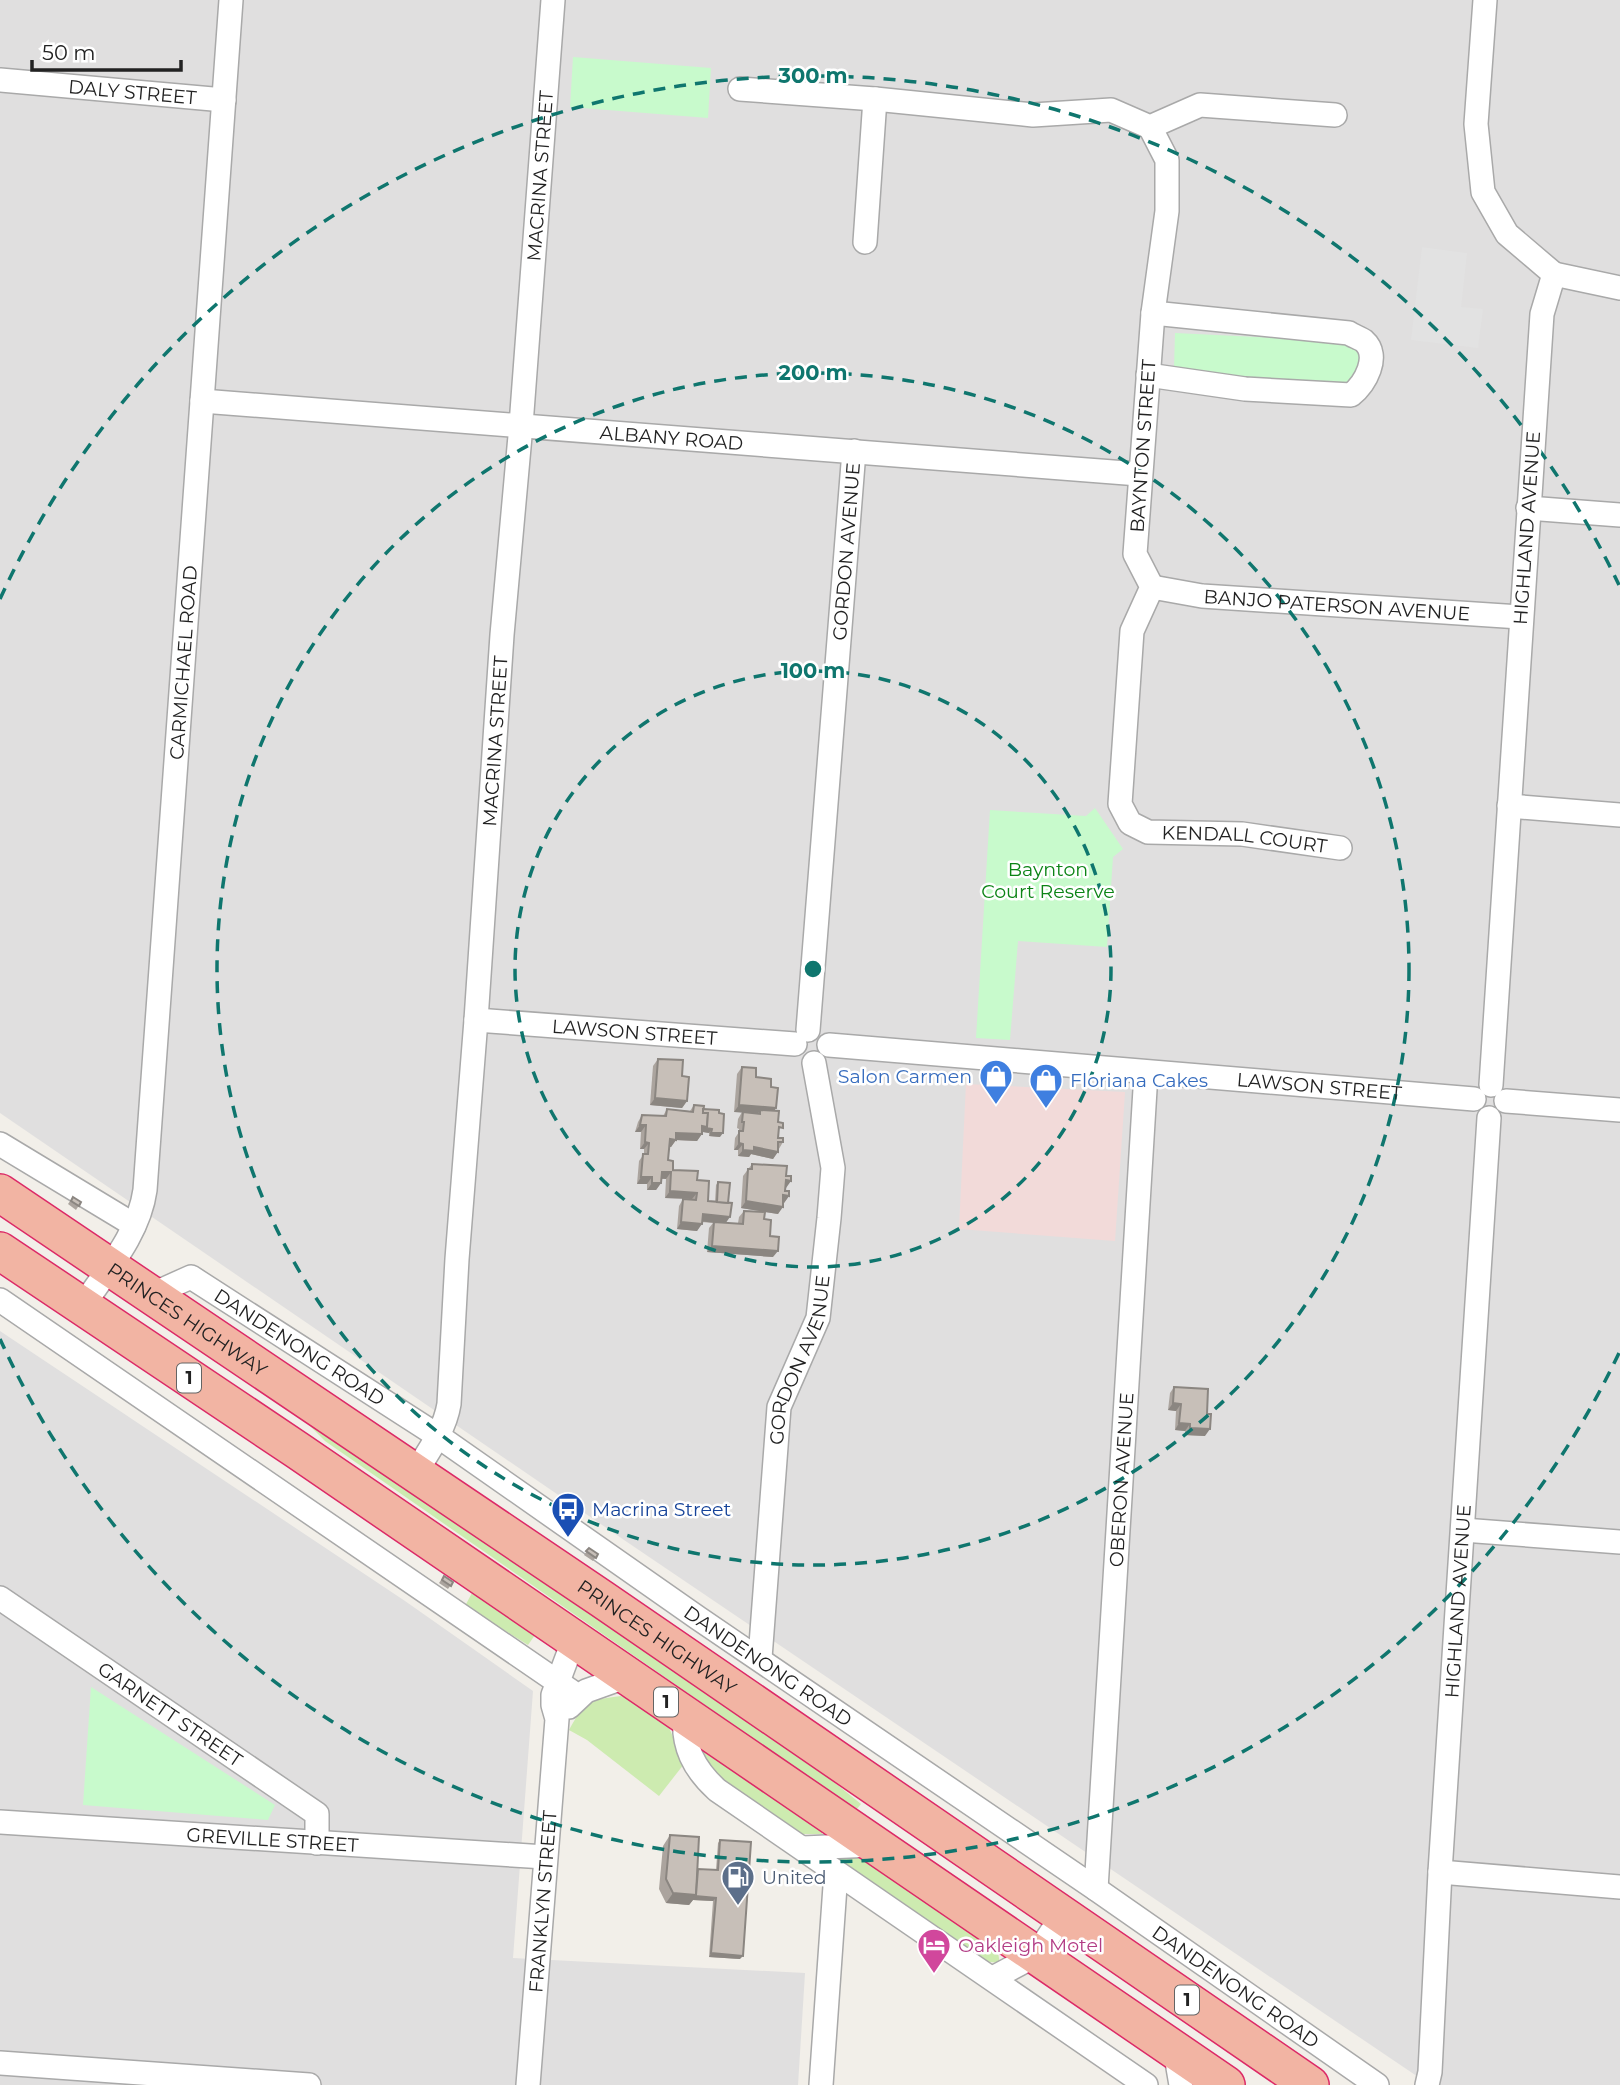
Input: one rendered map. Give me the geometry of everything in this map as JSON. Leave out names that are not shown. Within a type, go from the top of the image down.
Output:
[{"type":"highway","name":"PRINCES HIGHWAY","points":[[0,1193],[415,1473],[1310,2085]]},
{"type":"highway","name":"1","points":[[0,1251],[876,1844],[1226,2085]]},
{"type":"street","name":"CARMICHAEL ROAD","points":[[82,1307],[124,1245],[144,1199],[231,0]]},
{"type":"street","name":"MACRINA STREET","points":[[415,1473],[438,1436],[449,1404],[501,649],[553,0]]},
{"type":"street","points":[[1485,0],[1476,124],[1483,192],[1507,234],[1554,274],[1620,288]]},
{"type":"street","name":"DALY STREET","points":[[0,80],[224,100]]},
{"type":"street","points":[[740,89],[1033,115],[1111,110],[1150,127],[1200,105],[1335,115]]},
{"type":"street","points":[[865,242],[875,99]]},
{"type":"street","name":"BAYNTON STREET","points":[[1150,127],[1167,160],[1167,211],[1153,313],[1135,554],[1152,587]]},
{"type":"street","name":"HIGHLAND AVENUE","points":[[1427,2085],[1430,2072],[1440,1872],[1489,1118],[1503,1111],[1490,1095],[1520,617],[1542,314],[1554,274]]},
{"type":"street","points":[[1148,375],[1245,389],[1351,395],[1362,386],[1369,371],[1371,356],[1365,342],[1349,333],[1153,313]]},
{"type":"street","name":"ALBANY ROAD","points":[[202,401],[1139,474]]},
{"type":"street","name":"GORDON AVENUE","points":[[802,1037],[853,451]]},
{"type":"street","points":[[1528,508],[1620,515]]},
{"type":"street","name":"BANJO PATERSON AVENUE","points":[[1152,587],[1202,596],[1520,617]]},
{"type":"street","name":"KENDALL COURT","points":[[1152,587],[1132,631],[1120,804],[1130,823],[1148,832],[1242,834],[1340,848]]},
{"type":"street","points":[[1509,806],[1620,815]]},
{"type":"street","name":"LAWSON STREET","points":[[476,1020],[802,1037]]},
{"type":"street","points":[[814,1030],[824,1035],[829,1045],[823,1059],[806,1063],[799,1058],[795,1052],[802,1037],[814,1030]]},
{"type":"street","name":"LAWSON STREET","points":[[829,1045],[1146,1073],[1490,1095],[1620,1110]]},
{"type":"street","name":"GORDON AVENUE","points":[[760,1658],[779,1407],[818,1318],[829,1218],[833,1168],[814,1063]]},
{"type":"street","name":"OBERON AVENUE","points":[[1096,1889],[1146,1073]]},
{"type":"street","points":[[0,1144],[134,1225]]},
{"type":"street","name":"DANDENONG ROAD","points":[[152,1295],[191,1277],[438,1436],[1377,2085]]},
{"type":"street","points":[[0,1300],[578,1696]]},
{"type":"street","points":[[1463,1530],[1620,1542]]},
{"type":"street","name":"GARNETT STREET","points":[[0,1598],[317,1814],[317,1843]]},
{"type":"street","name":"FRANKLYN STREET","points":[[528,2085],[557,1719],[553,1704],[557,1682],[574,1639]]},
{"type":"street","points":[[557,1719],[586,1691],[628,1676]]},
{"type":"street","points":[[685,1715],[684,1737],[690,1754],[702,1777],[717,1790],[1146,2085]]},
{"type":"street","name":"GREVILLE STREET","points":[[0,1822],[545,1857]]},
{"type":"street","points":[[803,1848],[876,1844]]},
{"type":"street","points":[[821,2085],[836,1872]]},
{"type":"street","points":[[1440,1872],[1620,1887]]},
{"type":"street","points":[[993,1978],[1036,1955],[1063,1915]]},
{"type":"street","points":[[1175,2050],[1181,2085]]},
{"type":"street","points":[[0,2063],[309,2085]]},
{"type":"shaded area","points":[[0,0],[1620,0],[1620,2085],[1430,2085],[627,1542],[0,1113]]},
{"type":"shaded area","points":[[1422,247],[1467,253],[1461,307],[1483,309],[1478,348],[1411,340]]},
{"type":"shaded area","points":[[966,1084],[1125,1092],[1115,1241],[959,1229]]},
{"type":"shaded area","points":[[0,1331],[405,1601],[533,1691],[513,1958],[805,1973],[798,2085],[0,2085]]},
{"type":"green space","points":[[573,57],[711,68],[708,118],[570,107]]},
{"type":"green space","points":[[1175,333],[1337,341],[1357,347],[1365,360],[1347,386],[1220,378],[1174,368]]},
{"type":"green space","name":"Baynton Court Reserve","points":[[1095,808],[1123,849],[1113,857],[1107,947],[1018,941],[1010,1040],[976,1038],[990,810],[1086,816]]},
{"type":"green space","points":[[291,1407],[791,1747],[861,1804],[856,1810],[325,1441]]},
{"type":"green space","points":[[473,1591],[535,1635],[528,1645],[465,1606]]},
{"type":"green space","points":[[91,1687],[275,1805],[268,1820],[83,1805]]},
{"type":"green space","points":[[621,1696],[641,1704],[668,1725],[684,1764],[659,1796],[587,1740],[569,1730],[579,1713],[589,1704]]},
{"type":"green space","points":[[700,1746],[822,1826],[822,1834],[802,1834],[709,1771],[702,1760]]},
{"type":"green space","points":[[828,1853],[859,1855],[997,1948],[1000,1963],[981,1961]]},
{"type":"building","points":[[658,1059],[683,1060],[682,1076],[689,1077],[687,1101],[655,1098]]},
{"type":"building","points":[[742,1067],[756,1068],[756,1077],[771,1079],[771,1087],[778,1088],[776,1108],[739,1105]]},
{"type":"building","points":[[694,1105],[704,1106],[703,1113],[708,1113],[707,1127],[702,1126],[702,1134],[676,1133],[676,1140],[670,1139],[668,1160],[673,1161],[673,1170],[698,1171],[697,1180],[709,1181],[708,1201],[732,1203],[730,1217],[703,1214],[702,1224],[681,1222],[683,1199],[696,1200],[697,1193],[670,1191],[671,1172],[662,1172],[661,1183],[652,1183],[652,1177],[641,1177],[643,1154],[648,1154],[649,1143],[645,1142],[646,1125],[640,1125],[642,1115],[666,1116],[667,1109],[693,1112]]},
{"type":"building","points":[[703,1109],[719,1110],[719,1113],[724,1114],[723,1133],[711,1133],[712,1129],[706,1128],[708,1113],[703,1113]]},
{"type":"building","points":[[760,1110],[779,1111],[778,1122],[783,1123],[783,1128],[779,1127],[778,1138],[783,1138],[783,1142],[778,1142],[778,1152],[754,1147],[754,1151],[743,1150],[743,1144],[739,1143],[739,1131],[743,1131],[743,1112],[760,1114]]},
{"type":"building","points":[[752,1164],[787,1166],[786,1176],[791,1176],[791,1181],[786,1180],[785,1191],[789,1191],[789,1196],[783,1195],[783,1207],[746,1201],[748,1169],[752,1169]]},
{"type":"building","points":[[718,1182],[730,1183],[728,1203],[717,1202]]},
{"type":"building","points":[[73,1197],[81,1202],[79,1206],[71,1201]]},
{"type":"building","points":[[744,1211],[765,1212],[764,1219],[771,1220],[770,1236],[779,1237],[778,1251],[712,1246],[714,1222],[743,1224]]},
{"type":"building","points":[[1174,1387],[1208,1389],[1207,1414],[1211,1414],[1210,1429],[1190,1428],[1190,1424],[1179,1423],[1181,1404],[1173,1403]]},
{"type":"building","points":[[589,1548],[598,1554],[596,1558],[586,1551]]},
{"type":"building","points":[[444,1576],[453,1582],[451,1586],[442,1580]]},
{"type":"building","points":[[670,1835],[699,1837],[696,1895],[673,1893],[666,1879]]},
{"type":"building","points":[[720,1840],[751,1842],[743,1956],[711,1953],[716,1898],[695,1896],[698,1869],[718,1870]]},
{"type":"place","name":"Salon Carmen","points":[[996,1106]]},
{"type":"place","name":"Floriana Cakes","points":[[1046,1110]]},
{"type":"place","name":"Macrina Street","points":[[568,1539]]},
{"type":"place","name":"United","points":[[738,1907]]},
{"type":"place","name":"Oakleigh Motel","points":[[934,1975]]}]
